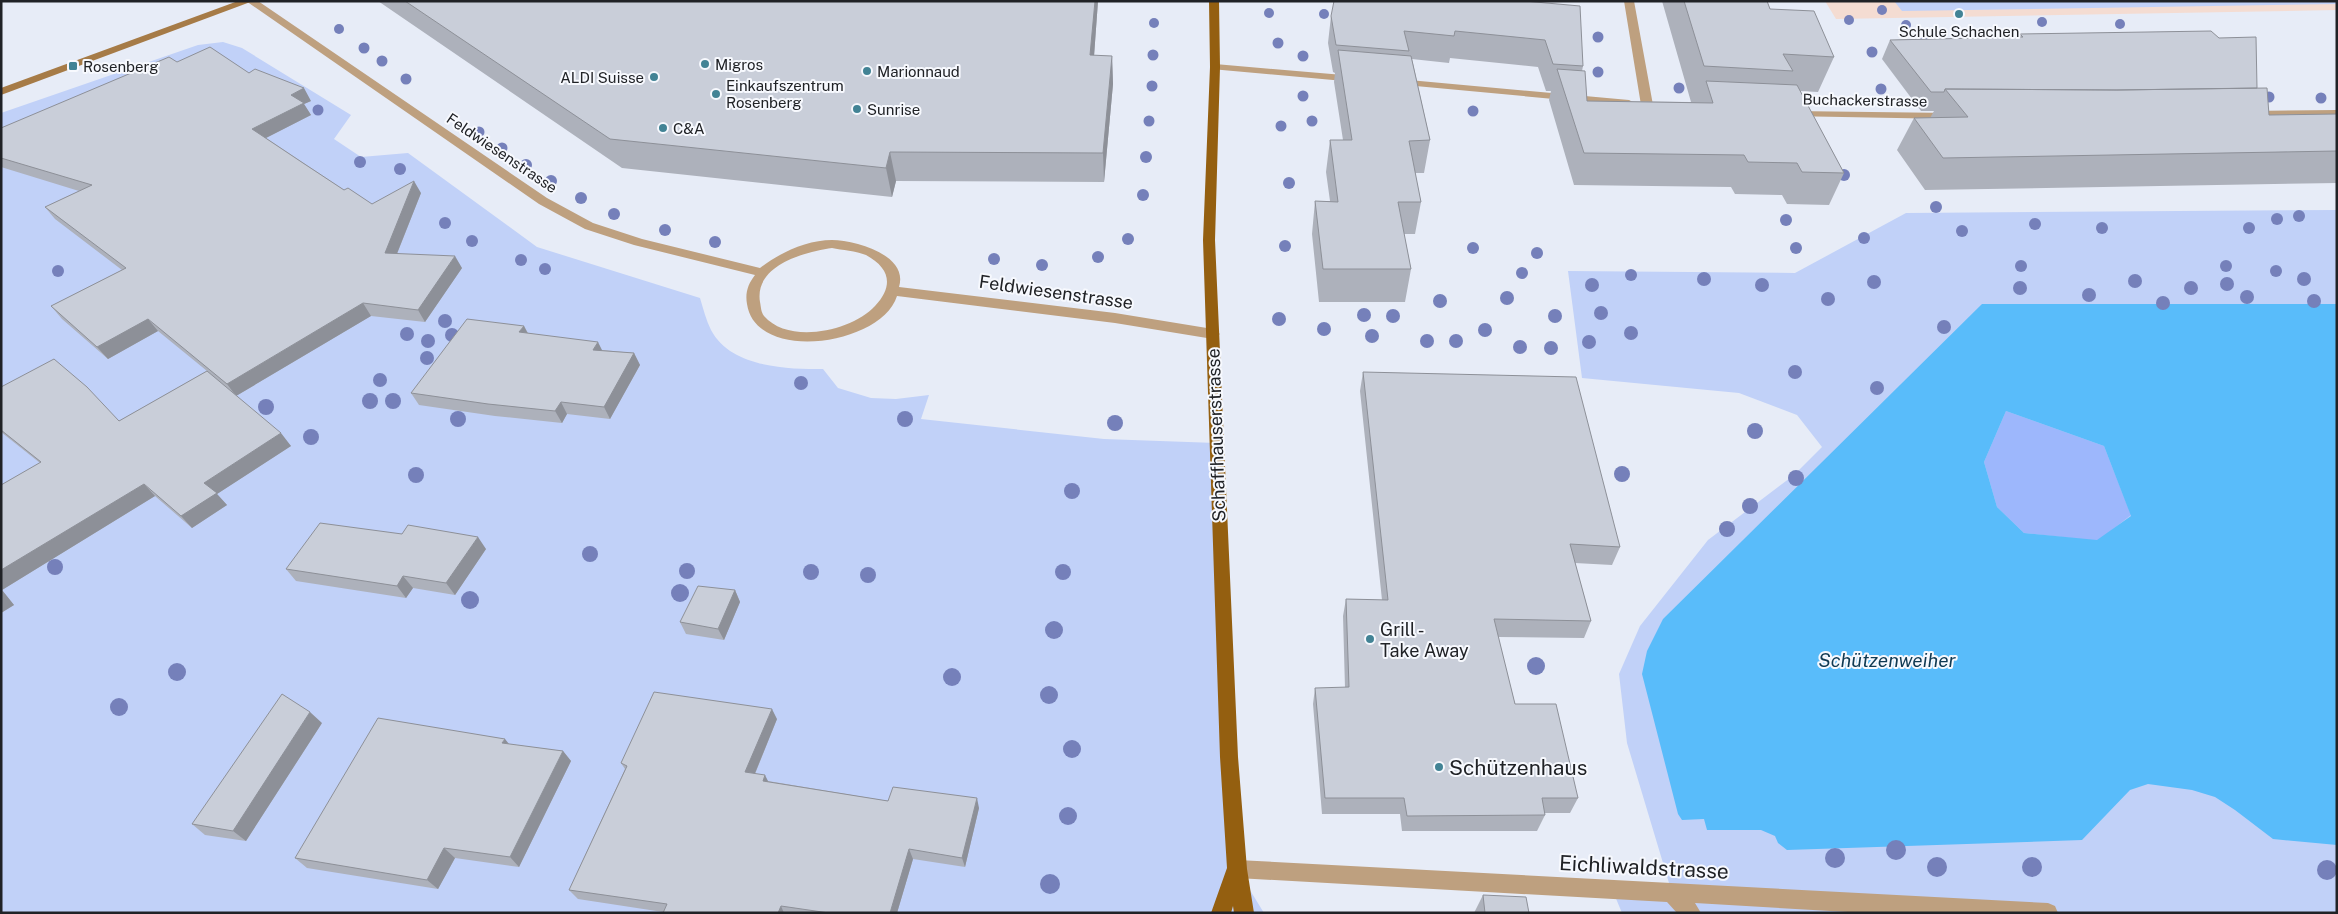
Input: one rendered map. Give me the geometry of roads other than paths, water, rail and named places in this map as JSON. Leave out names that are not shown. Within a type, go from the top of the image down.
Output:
[{"type":"main road","points":[[1,92],[249,1]]},
{"type":"main road","name":"Schaffhauserstrasse","points":[[1214,1],[1215,67],[1209,240],[1228,738],[1237,869],[1244,913]]},
{"type":"main road","name":"Schaffhauserstrasse","points":[[1221,913],[1237,869]]},
{"type":"street","name":"Feldwiesenstrasse","points":[[249,1],[543,201],[589,226],[638,242],[762,273]]},
{"type":"street","points":[[1387,82],[1652,106],[1629,1]]},
{"type":"street","points":[[1215,67],[1367,80]]},
{"type":"street","name":"Buchackerstrasse","points":[[1776,113],[1961,116]]},
{"type":"street","points":[[2235,114],[2337,113]]},
{"type":"street","points":[[850,245],[870,251],[884,260],[891,269],[895,280],[894,291],[886,305],[853,330],[830,336],[807,338],[786,335],[768,327],[757,316],[752,302],[754,287],[762,273],[784,257],[812,246],[850,245]]},
{"type":"street","name":"Feldwiesenstrasse","points":[[894,291],[1115,318],[1213,334]]},
{"type":"street","name":"Eichliwaldstrasse","points":[[1237,869],[2048,913]]},
{"type":"street","points":[[1672,893],[1691,913]]},
{"type":"water","name":"Schützenweiher","points":[[1982,304],[2337,304],[2337,845],[2273,839],[2215,797],[2192,790],[2148,784],[2130,790],[2082,840],[1787,850],[1778,843],[1775,836],[1761,830],[1707,830],[1704,819],[1682,820],[1678,814],[1642,674],[1647,651],[1663,619]],"holes":[[[2006,411],[2104,446],[2131,516],[2097,540],[2024,533],[1997,507],[1984,462]]]},
{"type":"place","name":"Schule Schachen","points":[[1959,14]]},
{"type":"place","name":"Migros","points":[[705,64]]},
{"type":"place","name":"Rosenberg","points":[[73,66]]},
{"type":"place","name":"Marionnaud","points":[[867,71]]},
{"type":"place","name":"ALDI Suisse","points":[[654,77]]},
{"type":"place","name":"Einkaufszentrum Rosenberg","points":[[716,94]]},
{"type":"place","name":"Sunrise","points":[[857,109]]},
{"type":"place","name":"C&A","points":[[663,128]]},
{"type":"place","name":"Grill - Take Away","points":[[1370,639]]},
{"type":"place","name":"Schützenhaus","points":[[1439,767]]}]
